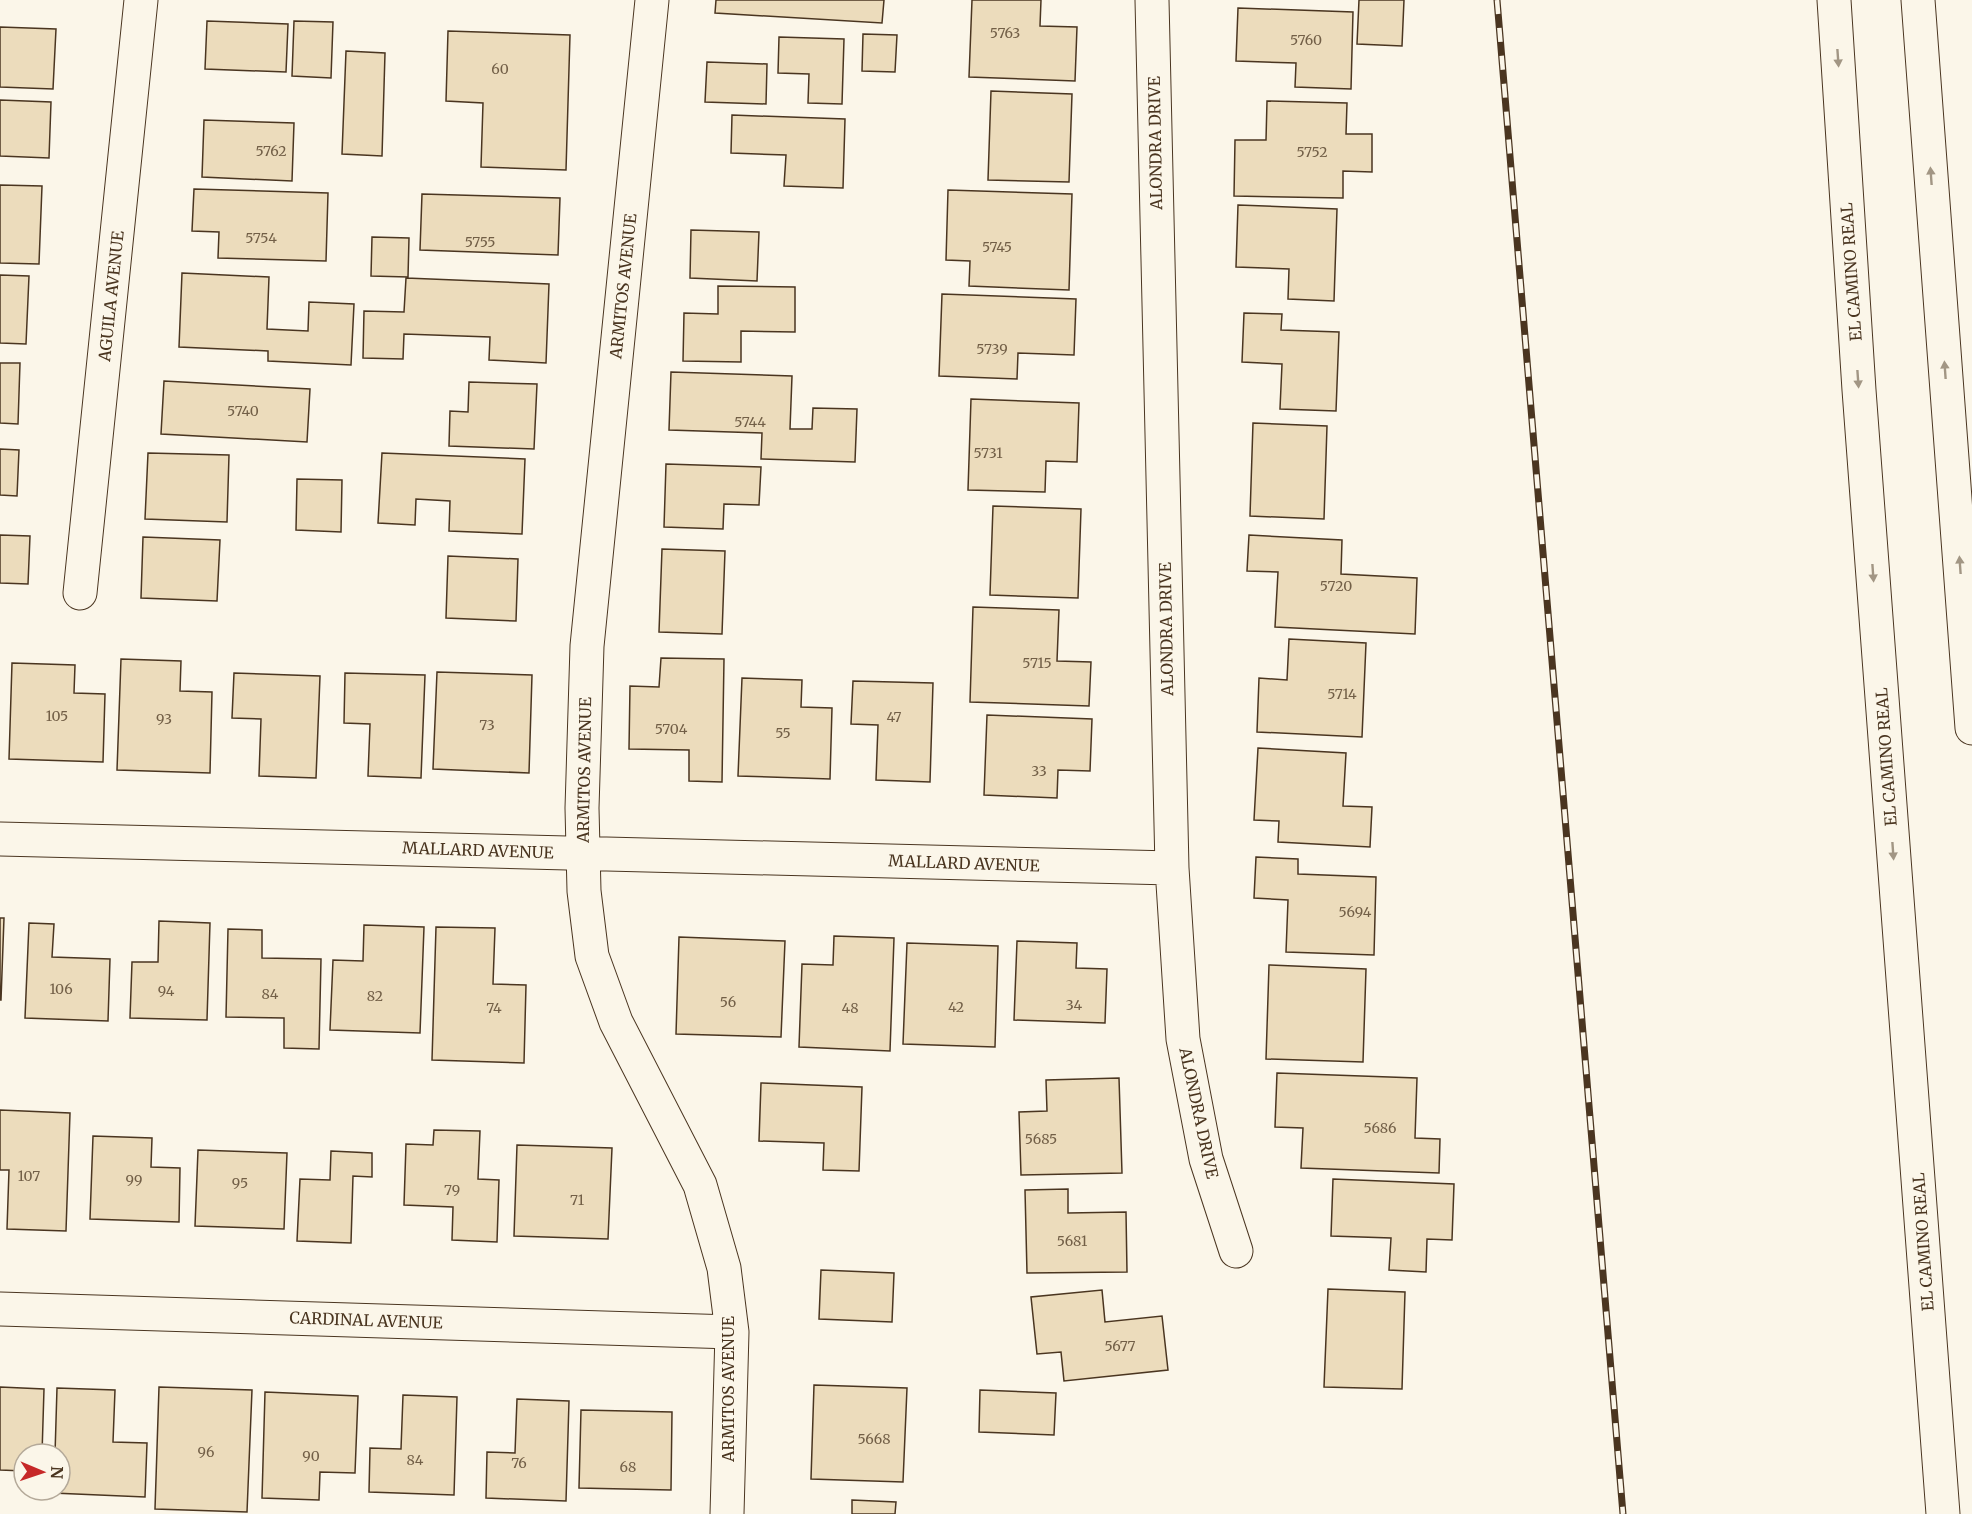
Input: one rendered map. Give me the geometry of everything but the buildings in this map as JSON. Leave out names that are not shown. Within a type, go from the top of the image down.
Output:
[{"type":"main road","name":"AGUILA AVENUE","points":[[80,592],[141,0]]},
{"type":"main road","name":"ARMITOS AVENUE","points":[[652,0],[586,646],[582,853],[585,909],[592,956],[616,1022],[700,1185],[724,1268],[732,1332],[727,1514]]},
{"type":"main road","name":"ALONDRA DRIVE","points":[[1152,0],[1172,868],[1183,1039],[1206,1159],[1236,1251]]},
{"type":"main road","name":"EL CAMINO REAL","points":[[1834,0],[1859,390],[1943,1514]]},
{"type":"main road","points":[[1918,0],[1972,728]]},
{"type":"main road","name":"MALLARD AVENUE","points":[[0,839],[1172,868]]},
{"type":"main road","name":"CARDINAL AVENUE","points":[[0,1308],[732,1332]]},
{"type":"railway","points":[[1497,0],[1623,1514]]}]
